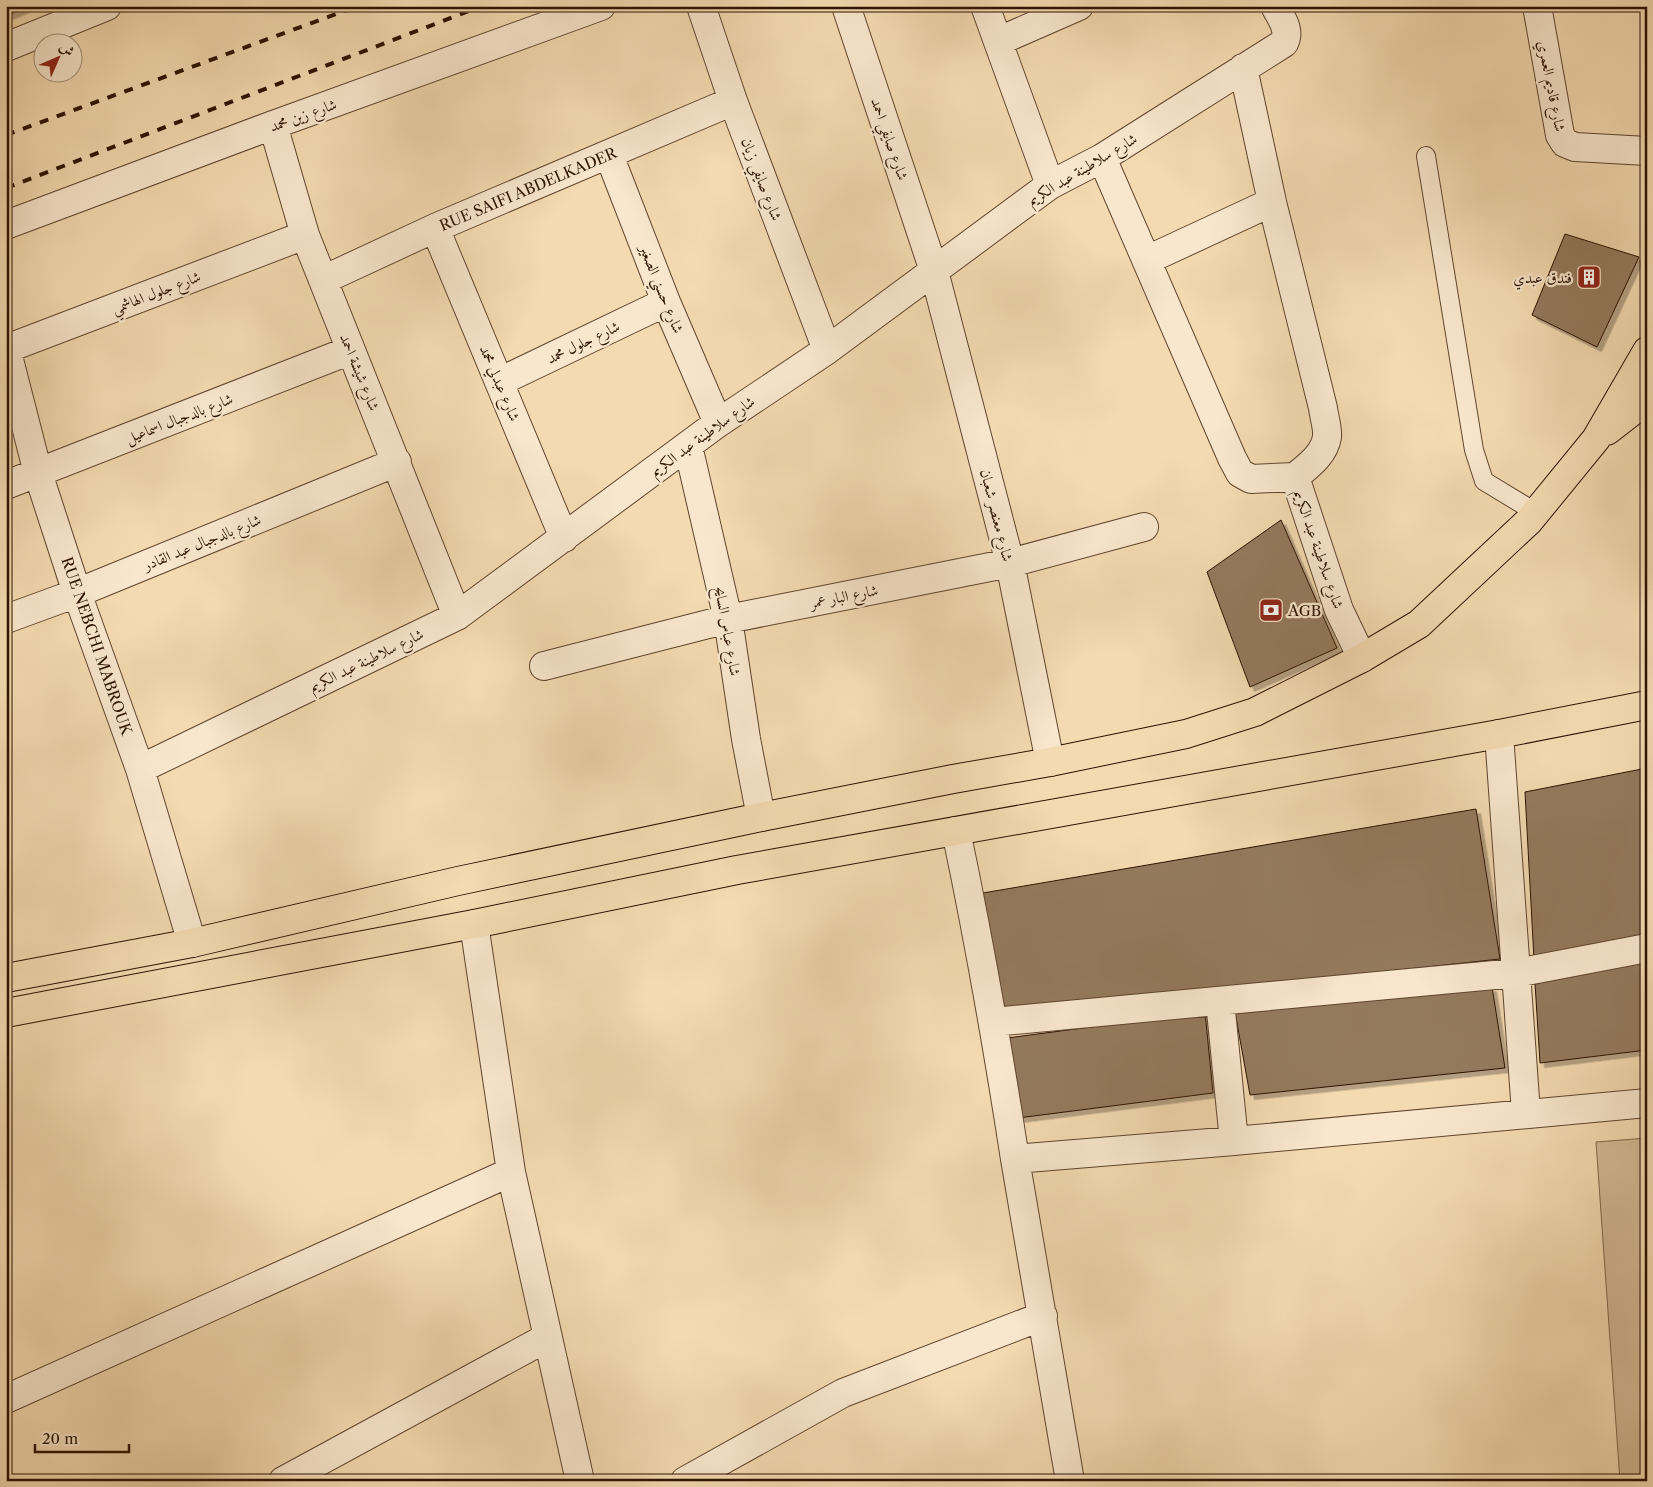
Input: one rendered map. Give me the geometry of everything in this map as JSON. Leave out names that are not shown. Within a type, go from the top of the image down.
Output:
[{"type":"main road","points":[[6,978],[192,943],[458,882],[761,817],[1186,734],[1255,712],[1362,658],[1419,624],[1529,521],[1596,439],[1647,352]]},
{"type":"main road","points":[[1596,439],[1647,400]]},
{"type":"main road","points":[[6,1013],[474,924],[737,870],[1499,734],[1647,705]]},
{"type":"street","points":[[6,47],[107,6]]},
{"type":"street","name":"شارع زين محمد","points":[[6,225],[600,6]]},
{"type":"street","name":"شارع صايفي زيان","points":[[700,6],[733,101],[827,350]]},
{"type":"street","name":"شارع صايفي احمد","points":[[846,6],[934,271]]},
{"type":"street","points":[[985,6],[1050,185]]},
{"type":"street","points":[[999,41],[1078,6]]},
{"type":"street","name":"شارع سلاطينة عبد الكريم","points":[[140,769],[457,616],[718,423],[827,350],[1050,185],[1102,158],[1284,43],[1287,32],[1275,6]]},
{"type":"street","name":"شارع قاديم العمري","points":[[1537,6],[1560,135],[1566,143],[1575,147],[1647,151]]},
{"type":"street","name":"شارع سلاطينة عبد الكريم","points":[[1243,68],[1272,202],[1314,368],[1327,436],[1322,450],[1314,461],[1295,477],[1339,610],[1362,658]]},
{"type":"street","name":"RUE SAIFI ABDELKADER","points":[[324,280],[436,228],[733,101]]},
{"type":"street","name":"شارع شيشة احمد","points":[[273,125],[305,235],[457,616]]},
{"type":"street","name":"شارع حسني الصغير","points":[[609,155],[666,302],[718,423]]},
{"type":"street","points":[[1102,158],[1240,473],[1251,479],[1295,477]]},
{"type":"street","points":[[1147,260],[1272,202]]},
{"type":"street","name":"شارع عبدلي محمد","points":[[436,228],[564,538]]},
{"type":"street","name":"شارع جلول الهاشمي","points":[[6,349],[305,235]]},
{"type":"street","name":"شارع معنصر شعبان","points":[[934,271],[1010,563],[1050,762]]},
{"type":"street","name":"شارع جلول محمد","points":[[499,382],[666,302]]},
{"type":"street","name":"RUE NEBCHI MABROUK","points":[[6,349],[38,473],[76,593],[140,769],[192,943]]},
{"type":"street","name":"شارع بالدجبال اسماعيل","points":[[6,485],[351,350]]},
{"type":"street","name":"شارع عباس السايح","points":[[688,446],[728,619],[746,739],[761,817]]},
{"type":"street","name":"شارع بالدجبال عبد القادر","points":[[6,619],[76,593],[397,462]]},
{"type":"street","name":"شارع البار عمر","points":[[544,666],[728,619],[1010,563],[1144,527]]},
{"type":"street","points":[[1499,734],[1526,1113]]},
{"type":"street","points":[[956,831],[972,903],[993,1022],[1070,1481]]},
{"type":"street","points":[[474,924],[511,1172],[580,1481]]},
{"type":"street","points":[[993,1022],[1516,972],[1647,948]]},
{"type":"street","points":[[1220,1001],[1234,1141]]},
{"type":"street","points":[[1015,1159],[1647,1103]]},
{"type":"street","points":[[6,1399],[511,1172]]},
{"type":"street","points":[[685,1481],[843,1394],[1043,1316]]},
{"type":"street","points":[[283,1481],[548,1337]]},
{"type":"lane","points":[[1426,156],[1474,450],[1484,481],[1535,512]]},
{"type":"shaded area","points":[[1647,1138],[1647,1481],[1620,1481],[1596,1142]]},
{"type":"building","points":[[6,6],[30,6],[6,16]]},
{"type":"building","name":"فندق عبدي","points":[[1565,234],[1639,257],[1597,347],[1532,315]]},
{"type":"building","name":"AGB","points":[[1281,520],[1337,648],[1250,687],[1207,572]]},
{"type":"building","points":[[1647,768],[1647,936],[1534,960],[1525,792]]},
{"type":"building","points":[[1476,809],[1500,959],[1004,1013],[983,893]]},
{"type":"building","points":[[1642,961],[1647,984],[1647,1050],[1540,1063],[1535,983]]},
{"type":"building","points":[[1492,987],[1505,1068],[1250,1095],[1235,1012]]},
{"type":"building","points":[[1205,1012],[1213,1093],[1018,1118],[1007,1038]]},
{"type":"railway","points":[[6,135],[358,6]]},
{"type":"railway","points":[[6,188],[482,6]]},
{"type":"place","name":"فندق عبدي","points":[[1589,277]]},
{"type":"place","name":"AGB","points":[[1271,610]]}]
